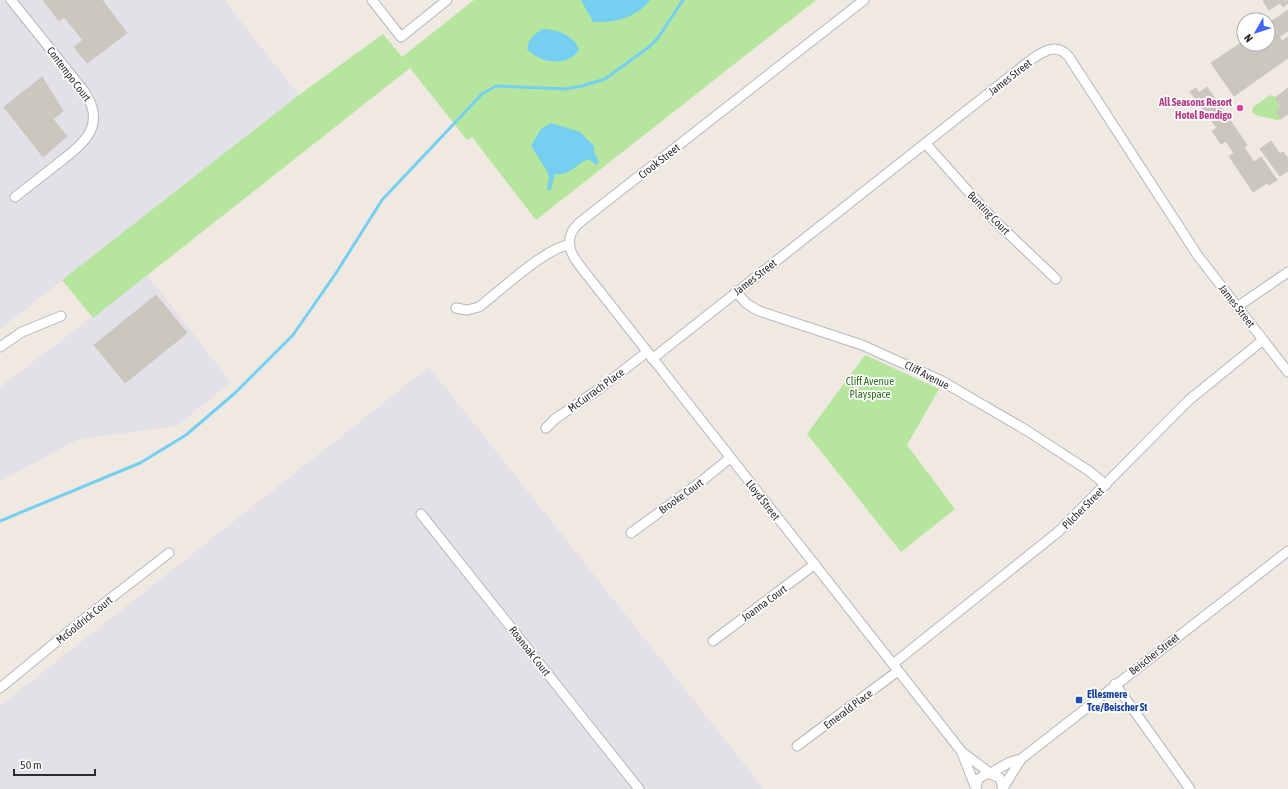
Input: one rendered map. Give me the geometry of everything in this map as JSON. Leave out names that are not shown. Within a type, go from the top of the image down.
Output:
[{"type":"street","name":"Contempo Court","points":[[11,0],[84,91],[92,105],[94,113],[92,129],[83,142],[15,197]]},
{"type":"street","points":[[372,0],[402,37],[447,0]]},
{"type":"street","name":"Crook Street","points":[[568,246],[569,237],[580,223],[864,0]]},
{"type":"street","name":"James Street","points":[[650,355],[736,292],[1041,53],[1052,48],[1060,49],[1069,57],[1198,256],[1288,372]]},
{"type":"street","name":"Bunting Court","points":[[926,144],[992,218],[1056,279]]},
{"type":"street","points":[[456,308],[467,310],[479,306],[544,256],[559,248],[568,246]]},
{"type":"street","name":"Lloyd Street","points":[[568,246],[575,260],[962,752],[990,773],[1000,778],[1003,788]]},
{"type":"street","points":[[1237,307],[1288,272]]},
{"type":"street","name":"Cliff Avenue","points":[[736,292],[747,304],[759,311],[862,345],[940,380],[1026,430],[1089,470],[1106,485]]},
{"type":"street","points":[[0,347],[22,332],[61,316]]},
{"type":"street","name":"Pilcher Street","points":[[896,668],[1054,536],[1199,390],[1263,340]]},
{"type":"street","name":"McCurrach Place","points":[[546,428],[556,419],[650,355]]},
{"type":"street","name":"Brooke Court","points":[[631,533],[730,458]]},
{"type":"street","name":"Roanoak Court","points":[[421,514],[639,789]]},
{"type":"street","name":"Beischer Street","points":[[1003,788],[1021,759],[1115,684],[1288,551]]},
{"type":"street","name":"McGoldrick Court","points":[[0,688],[168,553]]},
{"type":"street","name":"Joanna Court","points":[[713,641],[815,564]]},
{"type":"street","name":"Emerald Place","points":[[797,746],[896,668]]},
{"type":"street","points":[[1115,684],[1190,789]]},
{"type":"street","name":"Lloyd Street","points":[[962,752],[975,788]]},
{"type":"street","name":"Beischer Street","points":[[975,788],[980,776],[990,773],[1010,762],[1021,759]]},
{"type":"shaded area","points":[[0,0],[224,0],[299,95],[0,329]]},
{"type":"shaded area","points":[[147,275],[231,382],[177,426],[79,439],[0,481],[0,387]]},
{"type":"shaded area","points":[[429,367],[764,789],[0,789],[0,706]]},
{"type":"green space","points":[[474,0],[816,0],[536,220],[472,137],[467,140],[410,68],[93,318],[62,280],[299,95],[383,34],[402,57]]},
{"type":"green space","points":[[1270,95],[1275,97],[1281,107],[1276,111],[1281,119],[1278,120],[1258,116],[1252,112],[1253,107]]},
{"type":"green space","name":"Cliff Avenue Playspace","points":[[865,355],[939,389],[907,445],[955,509],[901,552],[807,434]]},
{"type":"water","points":[[581,0],[650,0],[638,11],[624,18],[609,22],[593,22]]},
{"type":"water","points":[[543,29],[565,34],[577,45],[579,50],[574,56],[568,59],[553,62],[539,58],[532,54],[527,49],[529,42],[532,37]]},
{"type":"water","points":[[551,123],[580,132],[594,146],[594,152],[599,162],[596,165],[589,159],[565,173],[555,174],[551,190],[547,190],[549,177],[547,171],[531,146],[541,129]]},
{"type":"building","points":[[43,0],[86,0],[59,21]]},
{"type":"building","points":[[88,0],[102,0],[127,33],[87,63],[74,47],[83,40],[64,17]]},
{"type":"building","points":[[1285,0],[1284,2],[1288,0],[1288,3],[1283,7],[1280,3],[1269,10],[1263,1]]},
{"type":"building","points":[[1288,10],[1288,13],[1276,21],[1276,18]]},
{"type":"building","points":[[1288,13],[1288,31],[1279,37],[1282,41],[1288,37],[1288,54],[1234,92],[1215,64],[1236,50],[1236,52],[1276,52],[1276,21]]},
{"type":"building","points":[[1236,46],[1236,50],[1215,64],[1234,92],[1288,54],[1288,58],[1234,96],[1211,63]]},
{"type":"building","points":[[42,77],[63,111],[53,119],[67,136],[43,157],[4,107]]},
{"type":"building","points":[[1207,87],[1247,145],[1244,147],[1254,162],[1261,157],[1277,180],[1269,185],[1267,183],[1253,192],[1229,156],[1234,153],[1226,141],[1221,144],[1212,131],[1217,128],[1190,92],[1196,88],[1199,93]]},
{"type":"building","points":[[1288,88],[1288,114],[1281,119],[1276,111],[1281,107],[1275,98]]},
{"type":"building","points":[[1271,141],[1280,154],[1283,152],[1288,158],[1288,171],[1280,176],[1260,149]]},
{"type":"building","points":[[156,295],[187,333],[125,383],[94,345]]},
{"type":"waterway","points":[[0,521],[140,463],[186,435],[235,393],[293,335],[336,273],[382,200],[482,94],[496,86],[565,89],[582,86],[605,79],[649,47],[658,38],[683,0]]},
{"type":"place","name":"All Seasons Resort Hotel Bendigo","points":[[1240,108]]},
{"type":"place","name":"Ellesmere Tce/Beischer St","points":[[1079,700]]}]
